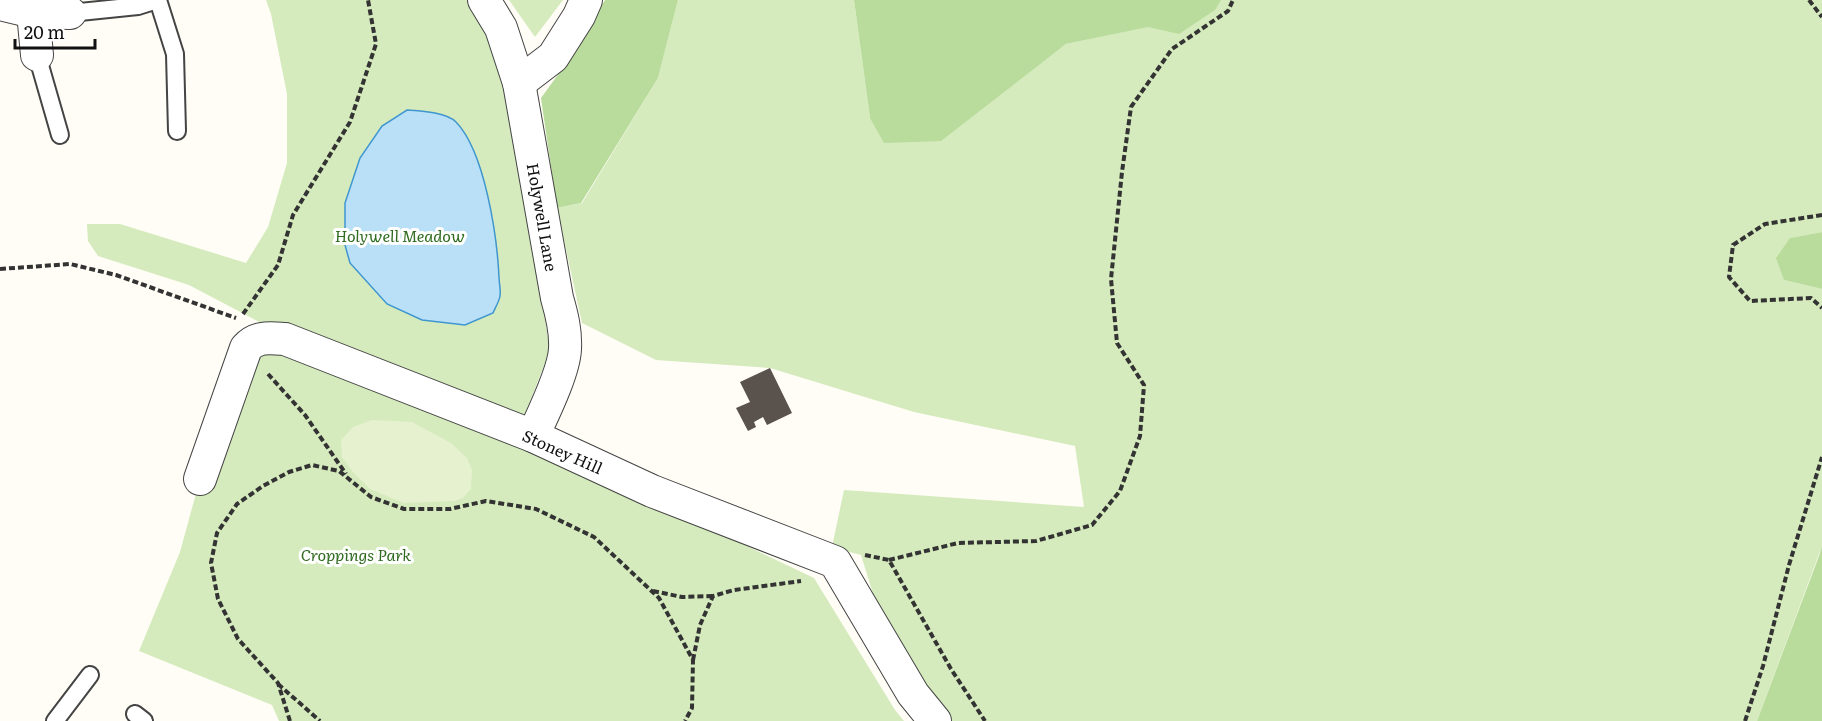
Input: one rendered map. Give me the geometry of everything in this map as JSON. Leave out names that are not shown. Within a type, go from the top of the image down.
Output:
[{"type":"street","name":"Holywell Lane","points":[[484,0],[501,28],[519,83],[557,298],[564,321],[566,351],[557,380],[533,436]]},
{"type":"street","points":[[519,83],[553,57],[579,16],[586,0]]},
{"type":"street","points":[[0,4],[33,12],[70,13]]},
{"type":"street","points":[[33,12],[37,55]]},
{"type":"street","name":"Stoney Hill","points":[[246,348],[252,342],[264,337],[285,339],[533,436],[652,491],[835,562]]},
{"type":"street","points":[[200,479],[246,348]]},
{"type":"street","points":[[835,562],[913,694],[935,721]]},
{"type":"lane","points":[[70,13],[138,6],[157,0],[174,54],[177,131]]},
{"type":"lane","points":[[37,55],[60,135]]},
{"type":"lane","points":[[55,721],[90,675]]},
{"type":"path","points":[[0,269],[70,264],[116,275],[239,319],[278,265],[293,215],[350,122],[376,44],[368,0]]},
{"type":"path","points":[[652,591],[682,597],[713,596],[734,590],[773,586],[814,578],[835,562],[861,555],[889,560],[958,543],[1036,541],[1092,525],[1120,491],[1140,435],[1144,385],[1116,343],[1111,279],[1131,107],[1172,49],[1228,11],[1233,0]]},
{"type":"path","points":[[1809,0],[1822,17]]},
{"type":"path","points":[[1822,214],[1764,224],[1733,245],[1729,277],[1750,301],[1811,298],[1822,308]]},
{"type":"path","points":[[246,348],[305,415],[350,479]]},
{"type":"path","points":[[1745,721],[1763,666],[1789,565],[1822,457]]},
{"type":"path","points":[[320,721],[278,683],[238,639],[218,599],[211,563],[217,533],[237,504],[263,486],[290,472],[312,465],[339,471],[371,497],[404,509],[450,509],[486,501],[536,509],[594,537],[659,598],[693,660]]},
{"type":"path","points":[[889,560],[951,669],[985,721]]},
{"type":"path","points":[[685,721],[692,708],[693,660],[700,625],[713,596]]},
{"type":"path","points":[[278,683],[290,721]]},
{"type":"green space","name":"Holywell Meadow","points":[[266,0],[474,0],[503,59],[550,350],[524,417],[263,324],[189,285],[98,256],[88,241],[87,224],[120,224],[246,263],[268,227],[287,163],[287,94],[271,14]]},
{"type":"green space","points":[[509,0],[563,0],[535,37]]},
{"type":"green space","points":[[605,0],[678,0],[658,78],[581,203],[557,208],[541,98],[570,58]]},
{"type":"green space","points":[[678,0],[854,0],[870,118],[1017,80],[1066,44],[1146,27],[1108,0],[1822,0],[1822,232],[1790,238],[1784,280],[1822,289],[1822,546],[1757,721],[951,721],[924,687],[884,629],[861,555],[832,547],[844,490],[1084,507],[1075,446],[914,412],[770,368],[656,360],[582,323],[557,208],[582,203],[658,78]]},
{"type":"green space","points":[[854,0],[1221,0],[1215,10],[1179,34],[1148,27],[1066,44],[941,141],[884,143],[870,118]]},
{"type":"green space","points":[[1822,232],[1822,289],[1784,280],[1776,258],[1790,238]]},
{"type":"green space","name":"Croppings Park","points":[[255,344],[526,441],[814,578],[904,721],[279,721],[272,705],[139,651],[180,552],[198,486]]},
{"type":"green space","points":[[372,420],[412,422],[451,443],[467,458],[472,470],[471,489],[463,498],[455,501],[404,503],[370,489],[342,457],[341,440],[353,427]]},
{"type":"green space","points":[[1822,546],[1822,721],[1757,721],[1819,556]]},
{"type":"water","points":[[407,110],[440,114],[456,122],[475,153],[488,195],[496,240],[500,296],[493,313],[465,325],[422,320],[387,304],[350,263],[345,245],[345,203],[360,158],[382,126]]},
{"type":"building","points":[[770,368],[792,413],[767,425],[763,417],[754,422],[756,427],[748,431],[736,408],[750,402],[740,382]]}]
